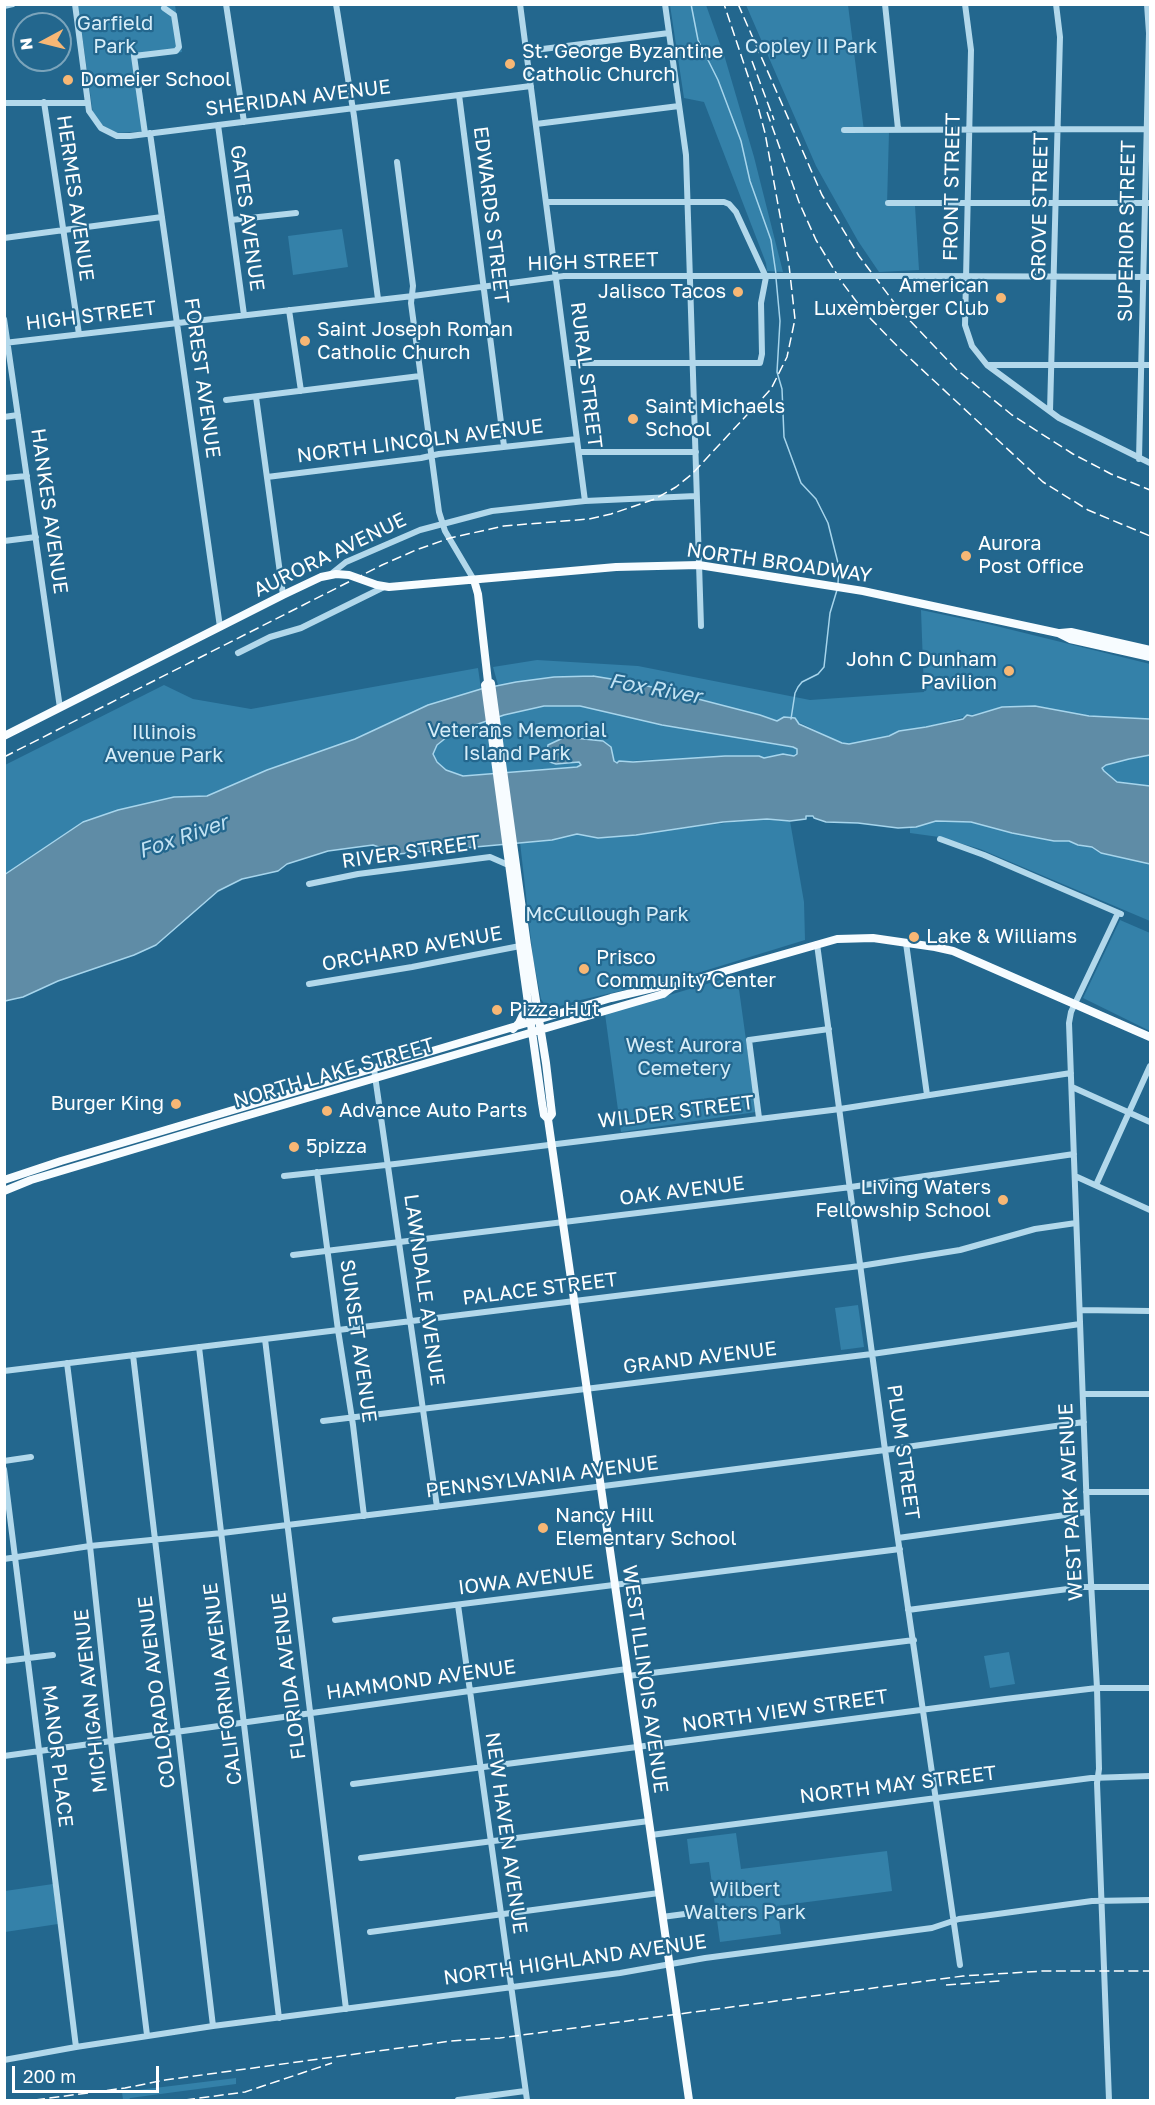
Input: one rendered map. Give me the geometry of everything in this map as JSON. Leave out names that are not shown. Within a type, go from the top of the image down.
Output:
[{"type":"main road","name":"NORTH BROADWAY","points":[[331,574],[350,576],[384,587],[616,567],[699,565],[843,587],[1058,633],[1070,639],[1150,657]]},
{"type":"main road","name":"AURORA AVENUE","points":[[4,736],[283,595],[331,574]]},
{"type":"main road","name":"WEST ILLINOIS AVENUE","points":[[474,580],[478,594],[488,682],[485,685],[499,760],[536,1022],[533,1033],[544,1115],[548,1119],[552,1144],[689,2100]]},
{"type":"main road","name":"NORTH BROADWAY","points":[[1058,633],[1071,632],[1150,650]]},
{"type":"main road","name":"WEST ILLINOIS AVENUE","points":[[513,863],[520,946],[528,1002],[542,1031],[552,1109],[552,1114],[548,1119]]},
{"type":"main road","name":"NORTH LAKE STREET","points":[[4,1191],[33,1180],[542,1031],[663,994],[672,987],[837,939],[859,938],[906,943],[935,947],[970,957],[1150,1036]]},
{"type":"main road","name":"NORTH LAKE STREET","points":[[4,1180],[61,1161],[637,992],[661,986],[672,987]]},
{"type":"main road","points":[[513,1029],[519,1023],[528,1002]]},
{"type":"street","points":[[4,6],[13,4]]},
{"type":"street","points":[[4,103],[87,102],[75,4]]},
{"type":"street","points":[[226,4],[244,122]]},
{"type":"street","points":[[336,4],[378,299]]},
{"type":"street","name":"RURAL STREET","points":[[520,4],[585,501]]},
{"type":"street","points":[[664,4],[686,155],[701,626]]},
{"type":"street","points":[[885,4],[898,129]]},
{"type":"street","name":"FRONT STREET","points":[[965,4],[971,50],[965,325],[977,355],[987,365]]},
{"type":"street","name":"GROVE STREET","points":[[1050,411],[1060,37],[1056,4]]},
{"type":"street","name":"SUPERIOR STREET","points":[[1139,459],[1149,129],[1147,4]]},
{"type":"street","name":"FOREST AVENUE","points":[[164,8],[174,15],[179,47],[176,51],[134,56],[162,217],[220,627]]},
{"type":"street","points":[[527,51],[669,33]]},
{"type":"street","name":"SHERIDAN AVENUE","points":[[87,102],[94,120],[105,131],[122,136],[531,86]]},
{"type":"street","name":"EDWARDS STREET","points":[[459,95],[504,446]]},
{"type":"street","name":"HERMES AVENUE","points":[[45,102],[79,334]]},
{"type":"street","points":[[536,124],[679,106]]},
{"type":"street","name":"GATES AVENUE","points":[[218,125],[244,315]]},
{"type":"street","points":[[844,130],[1149,129]]},
{"type":"street","points":[[398,162],[413,286],[411,303],[439,512],[442,523],[474,580]]},
{"type":"street","points":[[547,202],[724,202],[733,207],[766,277],[762,303],[760,363],[568,363]]},
{"type":"street","points":[[888,202],[1147,203]]},
{"type":"street","points":[[231,220],[296,213]]},
{"type":"street","points":[[4,238],[162,217]]},
{"type":"street","name":"HIGH STREET","points":[[6,343],[556,277],[1150,277]]},
{"type":"street","points":[[289,310],[301,391]]},
{"type":"street","name":"HANKES AVENUE","points":[[4,319],[60,708]]},
{"type":"street","points":[[987,365],[1150,365]]},
{"type":"street","points":[[987,365],[1059,418],[1150,463]]},
{"type":"street","points":[[226,400],[420,376]]},
{"type":"street","points":[[256,397],[283,595]]},
{"type":"street","points":[[4,417],[18,415]]},
{"type":"street","name":"NORTH LINCOLN AVENUE","points":[[267,477],[504,446],[578,439]]},
{"type":"street","points":[[579,452],[696,452]]},
{"type":"street","points":[[4,478],[27,476]]},
{"type":"street","name":"AURORA AVENUE","points":[[331,574],[346,562],[420,530],[492,511],[585,501],[696,496]]},
{"type":"street","points":[[4,541],[36,537]]},
{"type":"street","name":"NORTH BROADWAY","points":[[238,653],[270,637],[301,628],[384,587]]},
{"type":"street","name":"WEST PARK AVENUE","points":[[940,839],[984,855],[1120,914],[1075,1003],[1069,1023],[1086,1492],[1097,1688],[1100,1900],[1109,2100]]},
{"type":"street","name":"RIVER STREET","points":[[309,884],[358,874],[490,857],[506,864],[513,863]]},
{"type":"street","points":[[906,943],[927,1095]]},
{"type":"street","name":"PLUM STREET","points":[[817,944],[885,1450],[960,1965]]},
{"type":"street","name":"ORCHARD AVENUE","points":[[309,984],[520,946]]},
{"type":"street","points":[[759,1118],[749,1040],[829,1029]]},
{"type":"street","points":[[1096,1185],[1150,1066]]},
{"type":"street","name":"LAWNDALE AVENUE","points":[[375,1069],[437,1507]]},
{"type":"street","name":"WILDER STREET","points":[[284,1176],[840,1109],[1071,1073]]},
{"type":"street","points":[[1072,1087],[1150,1122]]},
{"type":"street","name":"OAK AVENUE","points":[[293,1255],[851,1187],[1074,1154]]},
{"type":"street","name":"SUNSET AVENUE","points":[[317,1172],[364,1516]]},
{"type":"street","points":[[1075,1176],[1150,1210]]},
{"type":"street","name":"PALACE STREET","points":[[4,1371],[860,1266],[969,1249],[1035,1229],[1076,1224]]},
{"type":"street","points":[[1080,1310],[1150,1311]]},
{"type":"street","name":"GRAND AVENUE","points":[[323,1421],[872,1354],[1080,1324]]},
{"type":"street","name":"FLORIDA AVENUE","points":[[265,1339],[346,2008]]},
{"type":"street","name":"CALIFORNIA AVENUE","points":[[199,1347],[279,2018]]},
{"type":"street","name":"COLORADO AVENUE","points":[[133,1355],[213,2026]]},
{"type":"street","name":"MICHIGAN AVENUE","points":[[67,1363],[147,2036]]},
{"type":"street","points":[[1083,1394],[1150,1394]]},
{"type":"street","name":"PENNSYLVANIA AVENUE","points":[[4,1559],[155,1538],[222,1533],[437,1507],[885,1450],[1084,1422]]},
{"type":"street","points":[[4,1461],[31,1457]]},
{"type":"street","name":"MANOR PLACE","points":[[4,1469],[41,1751],[76,2047]]},
{"type":"street","points":[[1086,1492],[1150,1492]]},
{"type":"street","points":[[898,1538],[1087,1512]]},
{"type":"street","name":"IOWA AVENUE","points":[[335,1620],[900,1549]]},
{"type":"street","points":[[908,1610],[1091,1587],[1150,1587]]},
{"type":"street","name":"NEW HAVEN AVENUE","points":[[458,1605],[527,2100]]},
{"type":"street","name":"HAMMOND AVENUE","points":[[4,1756],[470,1690],[914,1640]]},
{"type":"street","points":[[4,1661],[53,1654]]},
{"type":"street","name":"NORTH VIEW STREET","points":[[353,1784],[1097,1688],[1150,1688]]},
{"type":"street","name":"NORTH MAY STREET","points":[[651,1835],[1098,1777],[1150,1776]]},
{"type":"street","points":[[362,1858],[649,1821]]},
{"type":"street","points":[[370,1932],[659,1893]]},
{"type":"street","name":"NORTH HIGHLAND AVENUE","points":[[4,2060],[213,2026],[620,1973],[669,1964],[932,1928],[969,1917],[1100,1900],[1150,1900]]},
{"type":"street","points":[[662,1917],[715,1910]]},
{"type":"street","points":[[458,2100],[525,2091]]},
{"type":"green space","name":"Garfield Park","points":[[78,5],[175,5],[182,52],[137,59],[148,131],[116,133],[102,125],[93,114]]},
{"type":"green space","points":[[670,5],[706,5],[725,58],[754,157],[783,272],[767,271],[766,263],[704,102],[684,98]]},
{"type":"green space","name":"Copley II Park","points":[[746,5],[848,5],[864,131],[889,132],[887,205],[915,206],[919,270],[879,272],[858,241],[816,166]]},
{"type":"green space","points":[[342,229],[348,267],[293,275],[288,236]]},
{"type":"green space","points":[[921,610],[1150,664],[1150,719],[1089,716],[1035,706],[1002,707],[849,744],[842,743],[796,721],[782,719],[777,721],[593,676],[498,685],[493,667],[537,660],[638,666],[810,700],[924,692]]},
{"type":"green space","name":"Illinois Avenue Park","points":[[478,668],[481,689],[428,705],[355,739],[267,770],[207,796],[174,797],[118,810],[83,822],[5,875],[5,765],[164,685],[193,699],[251,709]]},
{"type":"green space","name":"Veterans Memorial Island Park","points":[[544,706],[580,706],[662,725],[793,747],[797,749],[797,755],[783,754],[764,758],[642,760],[617,763],[603,741],[578,737],[553,762],[560,764],[579,762],[581,765],[577,767],[463,776],[446,770],[437,762],[433,754],[437,745],[452,733],[504,715]]},
{"type":"green space","points":[[1150,755],[1150,786],[1117,782],[1102,768],[1106,765]]},
{"type":"green space","name":"McCullough Park","points":[[759,819],[790,821],[804,902],[805,940],[691,975],[557,1007],[546,1007],[541,999],[533,958],[520,842],[577,834],[598,838]]},
{"type":"green space","points":[[929,822],[971,822],[1054,841],[1069,841],[1092,847],[1109,855],[1128,857],[1150,864],[1150,921],[980,849],[939,837],[910,833],[910,828]]},
{"type":"green space","points":[[1120,920],[1150,933],[1150,1031],[1083,998]]},
{"type":"green space","name":"West Aurora Cemetery","points":[[737,975],[756,1112],[621,1132],[605,1014]]},
{"type":"green space","points":[[858,1305],[864,1347],[841,1350],[835,1308]]},
{"type":"green space","points":[[1009,1652],[1015,1684],[990,1688],[984,1656]]},
{"type":"green space","name":"Wilbert Walters Park","points":[[736,1833],[741,1869],[887,1851],[892,1891],[777,1906],[781,1934],[720,1942],[709,1862],[690,1864],[687,1839]]},
{"type":"green space","points":[[53,1884],[58,1924],[5,1932],[5,1891]]},
{"type":"green space","points":[[236,2078],[236,2084],[123,2100],[122,2092]]},
{"type":"water","name":"Fox River","points":[[593,676],[636,683],[777,721],[784,717],[795,718],[799,724],[849,744],[889,736],[899,731],[963,719],[967,715],[972,716],[1002,707],[1035,706],[1089,716],[1150,719],[1150,755],[1106,765],[1102,768],[1117,782],[1150,786],[1150,864],[1101,853],[1092,847],[1069,841],[1054,841],[1012,833],[971,822],[936,821],[916,827],[898,828],[826,822],[813,816],[790,821],[767,819],[723,822],[636,835],[598,838],[577,834],[552,840],[398,854],[373,845],[328,851],[287,864],[278,871],[242,879],[218,891],[156,945],[134,955],[58,981],[23,997],[5,1001],[4,875],[83,822],[118,810],[174,797],[207,796],[267,770],[355,739],[428,705],[481,689],[554,677]],"holes":[[[544,706],[580,706],[662,725],[793,747],[797,749],[797,754],[764,758],[725,756],[619,761],[617,763],[614,761],[611,747],[603,741],[565,737],[548,745],[546,758],[556,764],[579,762],[581,765],[577,767],[463,776],[446,770],[437,762],[433,754],[437,745],[452,733],[504,715]]]},
{"type":"waterway","points":[[691,4],[698,40],[718,80],[741,141],[750,181],[771,240],[776,274]]},
{"type":"waterway","points":[[776,278],[780,321],[777,372],[782,389],[784,437],[801,483],[816,499],[828,523],[839,567],[838,583]]},
{"type":"waterway","points":[[791,719],[798,687],[802,682],[818,674],[824,667],[830,613],[837,590]]},
{"type":"railway","points":[[4,757],[382,565],[416,550],[450,538],[504,526],[589,519],[611,514],[655,499],[676,487],[692,474],[771,389],[787,357],[795,319],[789,265],[765,133],[724,4]]},
{"type":"railway","points":[[738,4],[822,195],[859,256],[899,309],[956,369],[1012,415],[1073,454],[1111,474],[1150,490]]},
{"type":"railway","points":[[752,61],[774,120]]},
{"type":"railway","points":[[767,112],[799,202],[816,240],[841,281],[865,313],[902,351],[1043,482],[1088,510],[1150,536]]},
{"type":"railway","points":[[35,2100],[451,2041],[500,2038],[963,1976],[1043,1971],[1150,1971]]},
{"type":"railway","points":[[946,1985],[1000,1981]]},
{"type":"railway","points":[[185,2100],[245,2092],[332,2063]]},
{"type":"place","name":"St. George Byzantine Catholic Church","points":[[510,64]]},
{"type":"place","name":"Domeier School","points":[[68,80]]},
{"type":"place","name":"Jalisco Tacos","points":[[738,292]]},
{"type":"place","name":"American Luxemberger Club","points":[[1001,298]]},
{"type":"place","name":"Saint Joseph Roman Catholic Church","points":[[305,341]]},
{"type":"place","name":"Saint Michaels School","points":[[633,419]]},
{"type":"place","name":"Aurora Post Office","points":[[966,556]]},
{"type":"place","name":"John C Dunham Pavilion","points":[[1009,671]]},
{"type":"place","name":"Lake & Williams","points":[[914,937]]},
{"type":"place","name":"Prisco Community Center","points":[[584,969]]},
{"type":"place","name":"Pizza Hut","points":[[497,1010]]},
{"type":"place","name":"Burger King","points":[[176,1104]]},
{"type":"place","name":"Advance Auto Parts","points":[[327,1111]]},
{"type":"place","name":"5pizza","points":[[294,1147]]},
{"type":"place","name":"Living Waters Fellowship School","points":[[1003,1200]]},
{"type":"place","name":"Nancy Hill Elementary School","points":[[543,1528]]}]
